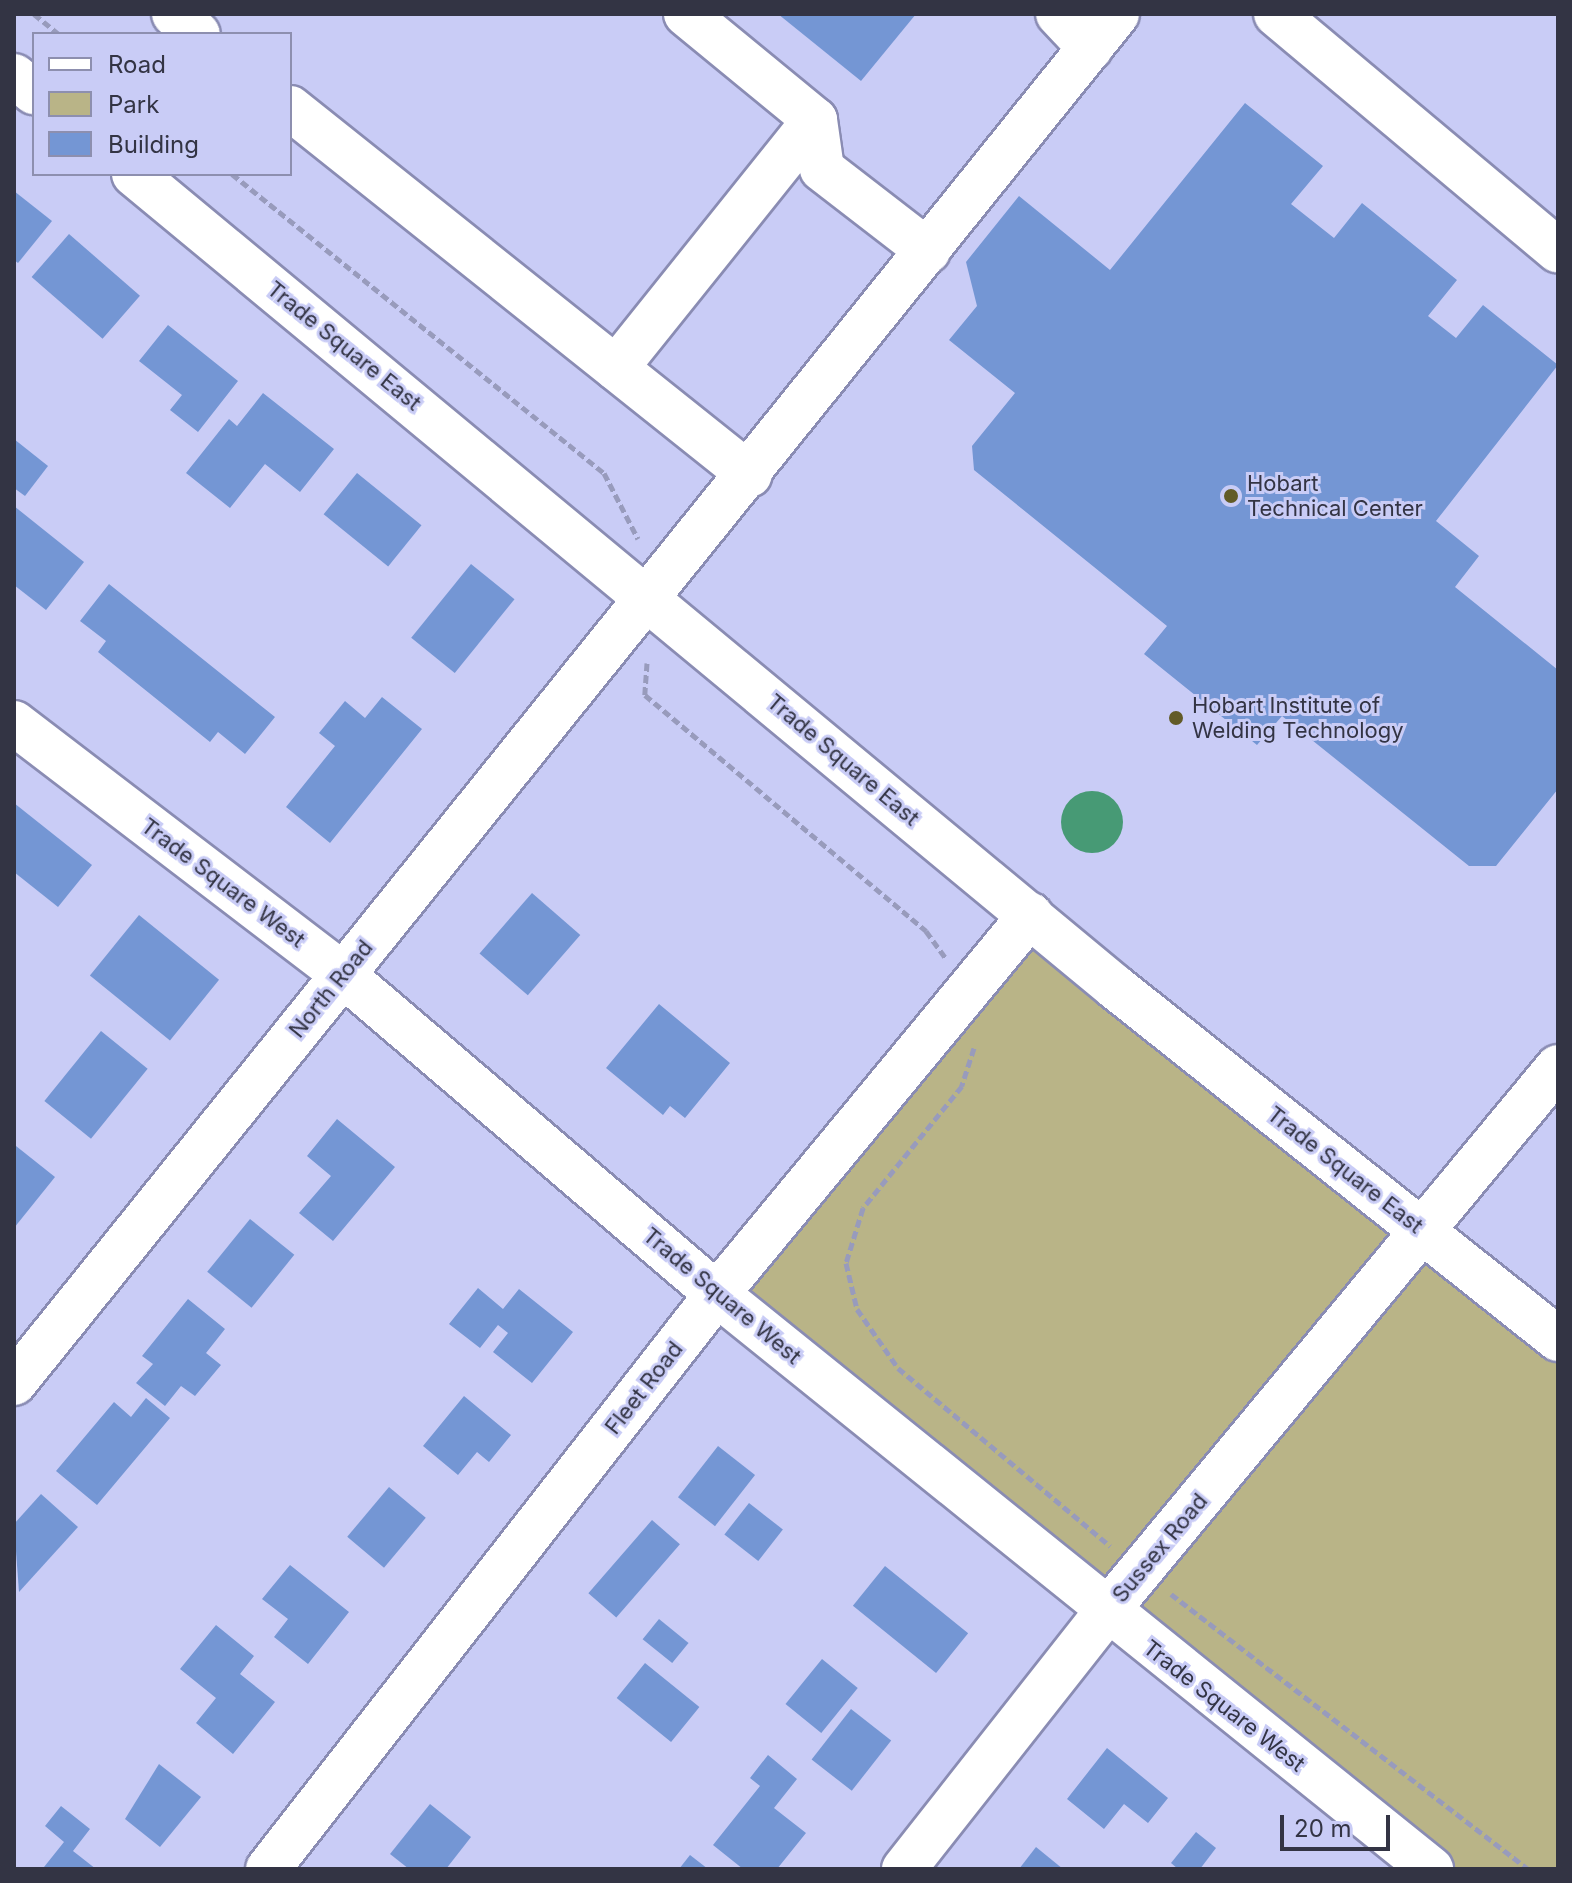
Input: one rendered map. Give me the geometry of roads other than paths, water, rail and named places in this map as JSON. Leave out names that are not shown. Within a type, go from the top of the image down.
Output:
[{"type":"street","points":[[174,14],[196,32]]},
{"type":"street","points":[[686,14],[815,120],[822,169],[928,251]]},
{"type":"street","points":[[1058,14],[1090,48]]},
{"type":"street","name":"North Road","points":[[14,1383],[342,974],[652,599],[1117,14]]},
{"type":"street","points":[[1276,14],[1558,251]]},
{"type":"street","points":[[14,76],[32,90]]},
{"type":"street","points":[[292,110],[750,475]]},
{"type":"street","points":[[616,368],[815,120]]},
{"type":"street","name":"Trade Square East","points":[[139,176],[1031,915],[1558,1339]]},
{"type":"street","name":"Trade Square West","points":[[14,723],[342,974],[717,1294],[1106,1612],[1431,1869]]},
{"type":"street","name":"Fleet Road","points":[[268,1869],[717,1294],[1031,915]]},
{"type":"street","name":"Sussex Road","points":[[904,1869],[1106,1612],[1425,1234],[1558,1067]]},
{"type":"place","name":"Hobart Technical Center","points":[[1231,496]]},
{"type":"place","name":"Hobart Institute of Welding Technology","points":[[1176,718]]}]
